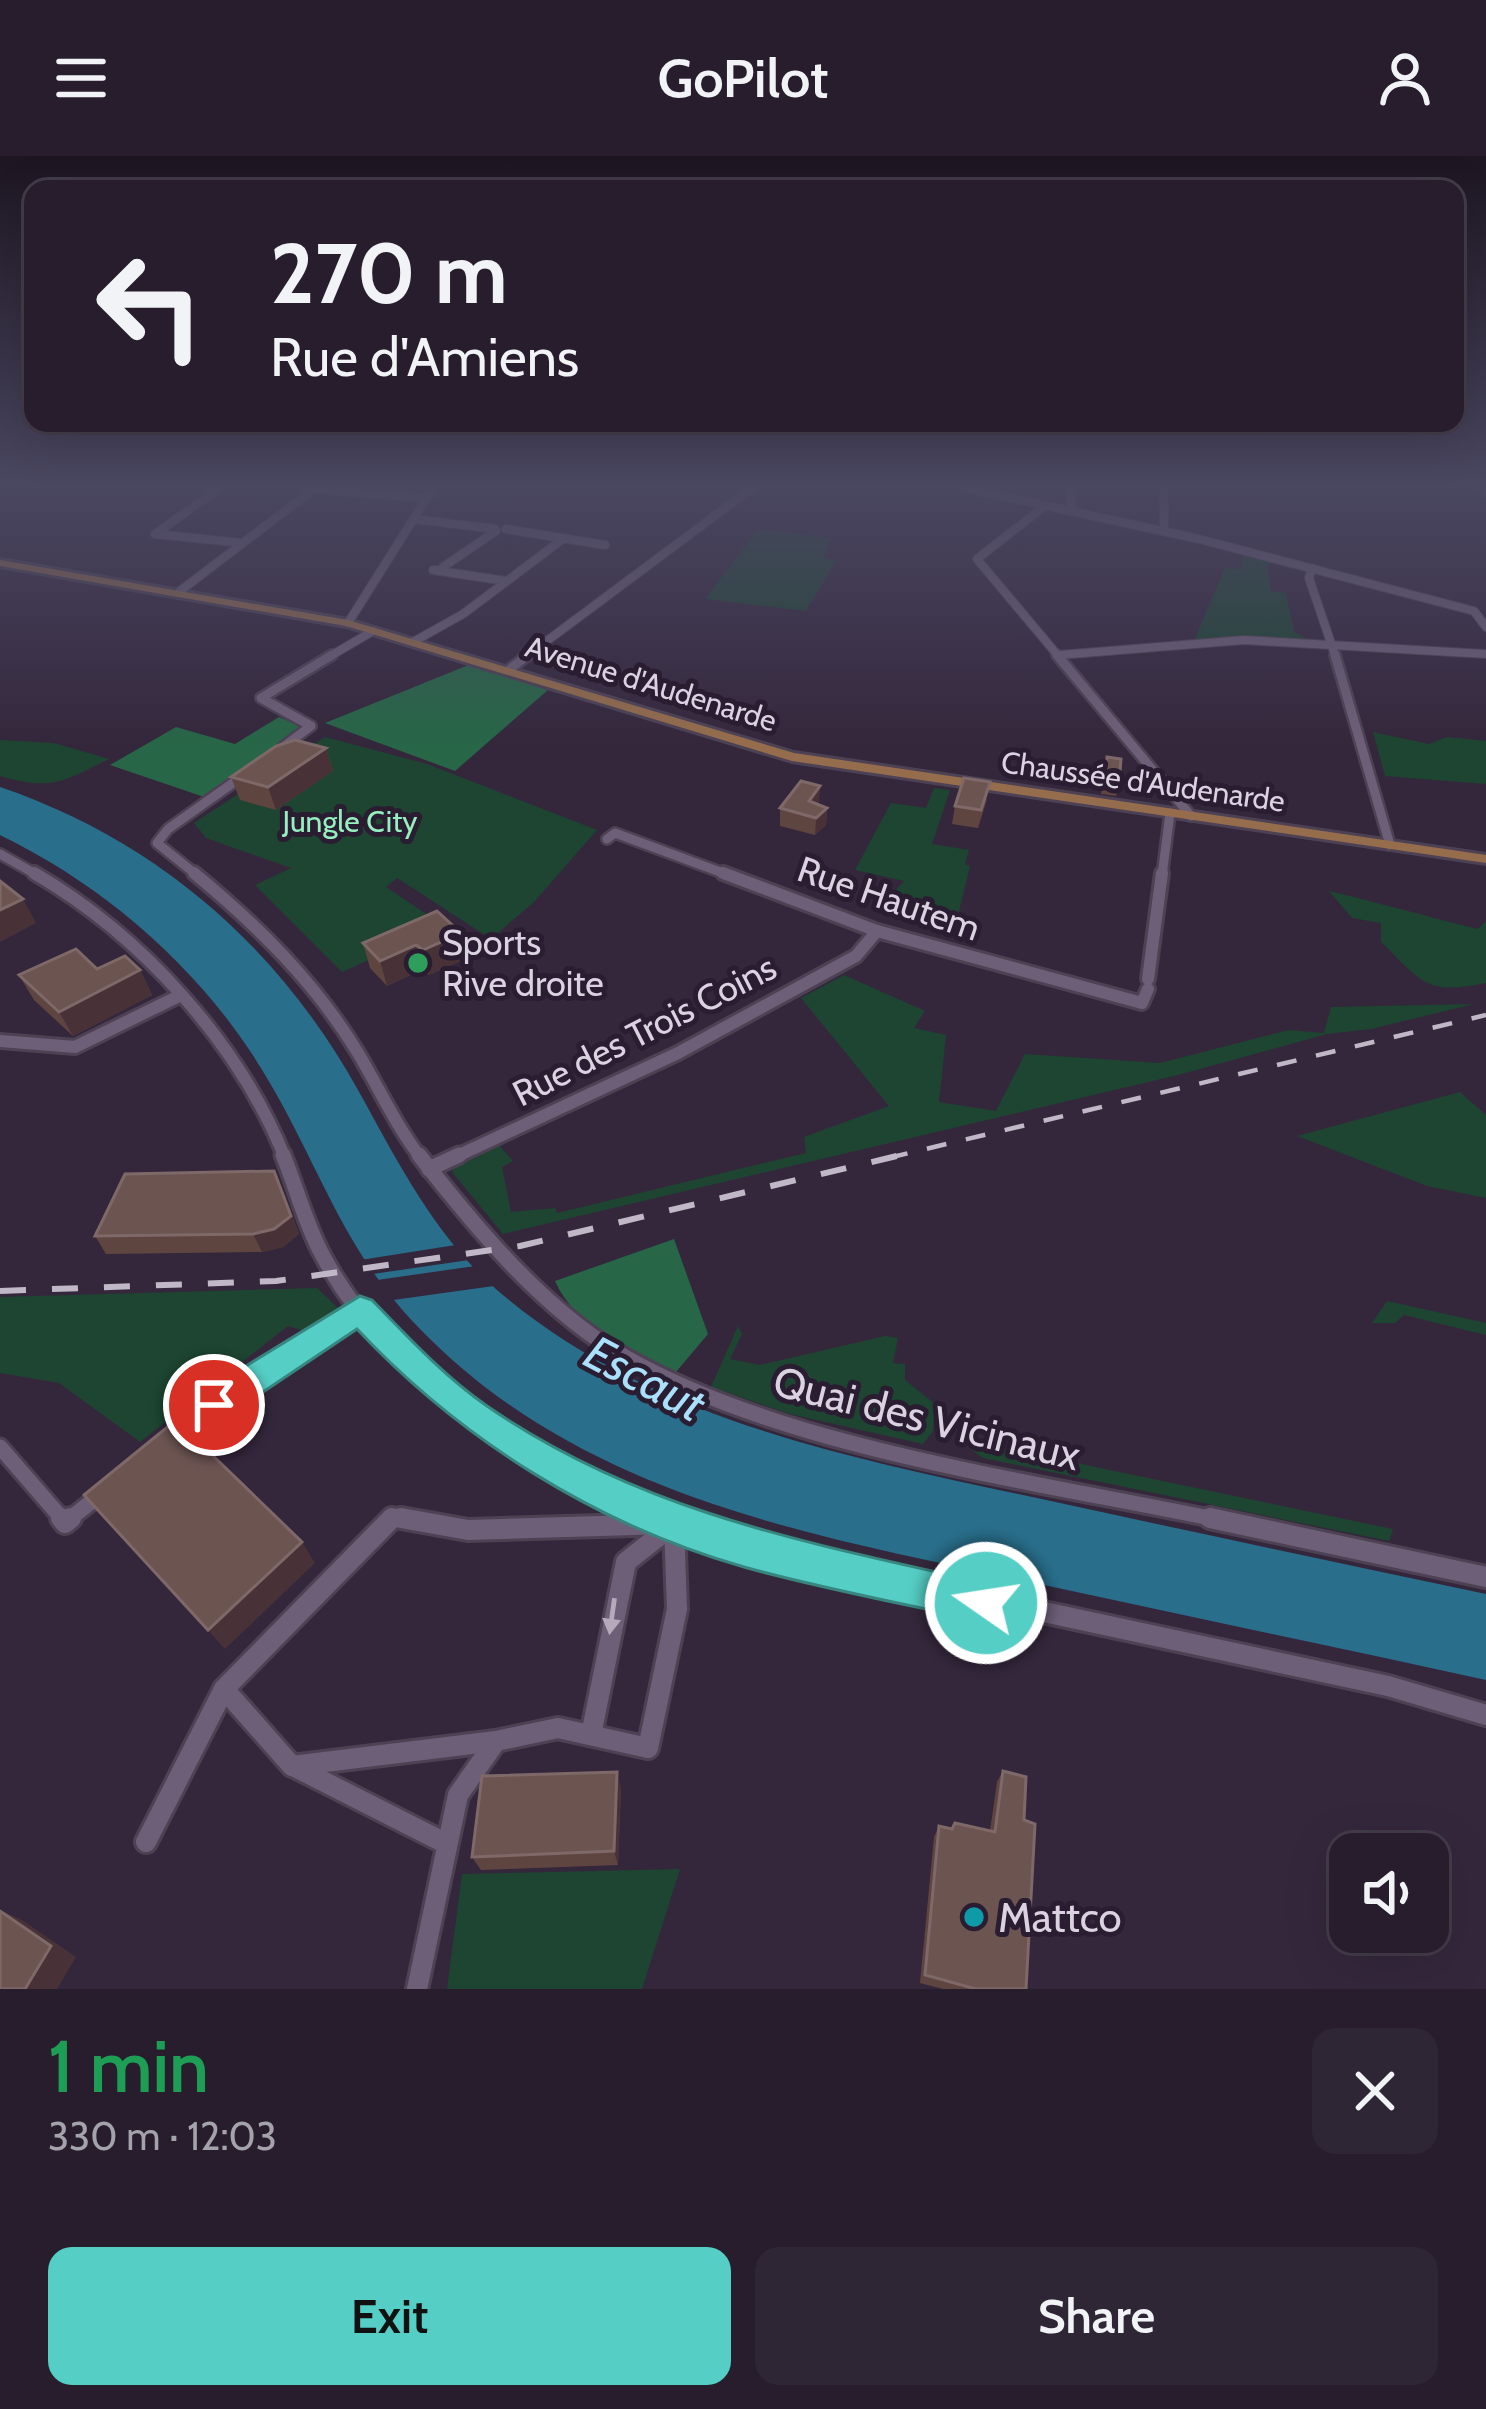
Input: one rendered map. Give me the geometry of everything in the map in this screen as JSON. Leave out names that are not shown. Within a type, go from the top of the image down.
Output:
[{"type":"main road","name":"Avenue d'Audenarde","points":[[68,574],[349,623],[792,757]]},
{"type":"main road","name":"Chaussée d'Audenarde","points":[[792,757],[1486,859]]},
{"type":"street","points":[[180,591],[203,574]]},
{"type":"street","points":[[349,623],[380,574]]},
{"type":"street","points":[[467,574],[506,581]]},
{"type":"street","points":[[413,642],[516,574]]},
{"type":"street","points":[[510,669],[638,574]]},
{"type":"street","points":[[988,574],[1191,816]]},
{"type":"street","points":[[1310,574],[1390,845]]},
{"type":"street","points":[[1333,574],[1486,615]]},
{"type":"street","points":[[1474,611],[1486,627]]},
{"type":"street","points":[[275,753],[311,726],[261,698],[374,631]]},
{"type":"street","points":[[1058,655],[1244,640],[1486,654]]},
{"type":"street","name":"Quai des Vicinaux","points":[[257,766],[168,829],[157,843],[250,919],[299,971],[356,1049],[428,1169],[582,1329],[624,1358],[715,1400],[799,1428],[987,1473],[1486,1577]]},
{"type":"street","name":"Rue Hautem","points":[[607,839],[615,833],[877,931],[1142,1003],[1170,813]]},
{"type":"street","points":[[0,854],[60,887],[115,929],[179,996],[272,1128],[326,1263],[360,1310],[428,1381],[476,1419],[567,1474],[674,1524],[741,1547],[1388,1686],[1486,1715]]},
{"type":"street","name":"Rue des Trois Coins","points":[[428,1169],[678,1053],[856,956],[877,931]]},
{"type":"street","points":[[0,1041],[74,1047],[179,996]]},
{"type":"street","points":[[156,1450],[237,1388],[360,1310]]},
{"type":"street","points":[[0,1447],[65,1523],[119,1479]]},
{"type":"street","points":[[146,1842],[224,1689],[393,1517],[468,1530],[674,1524]]},
{"type":"street","points":[[292,1766],[496,1741],[558,1728],[648,1748],[666,1686],[683,1575],[674,1524]]},
{"type":"street","points":[[591,1735],[616,1592],[626,1562],[674,1524]]},
{"type":"street","points":[[224,1689],[292,1766],[445,1843]]},
{"type":"street","points":[[417,1989],[458,1795],[496,1741]]},
{"type":"green space","points":[[724,574],[828,574],[806,611],[705,599]]},
{"type":"green space","points":[[1222,574],[1268,574],[1271,591],[1286,593],[1294,632],[1311,641],[1195,639]]},
{"type":"green space","points":[[471,664],[548,690],[455,771],[325,723]]},
{"type":"green space","points":[[279,717],[305,728],[204,797],[110,765],[176,727],[235,744]]},
{"type":"green space","points":[[1373,732],[1429,744],[1447,737],[1486,741],[1486,784],[1385,776]]},
{"type":"green space","name":"Jungle City","points":[[325,737],[427,764],[597,830],[534,902],[491,939],[397,878],[386,887],[444,926],[342,972],[255,885],[291,868],[206,838],[194,823]]},
{"type":"green space","points":[[0,740],[54,743],[109,759],[56,782],[18,781],[0,776]]},
{"type":"green space","points":[[934,788],[950,790],[932,844],[969,850],[965,864],[970,866],[955,928],[882,906],[904,881],[855,870],[891,803],[926,808]]},
{"type":"green space","points":[[1329,891],[1478,929],[1486,921],[1486,983],[1450,987],[1426,982],[1381,942],[1381,923],[1352,918]]},
{"type":"green space","points":[[844,975],[925,1011],[914,1028],[946,1035],[939,1102],[996,1111],[1025,1054],[1160,1063],[1289,1030],[1324,1033],[1331,1007],[1474,1004],[1371,1029],[1327,1034],[1178,1075],[503,1234],[452,1172],[457,1161],[497,1143],[513,1161],[502,1167],[511,1212],[555,1208],[557,1213],[806,1153],[804,1137],[889,1106],[801,998]]},
{"type":"green space","points":[[1460,1092],[1486,1115],[1486,1198],[1427,1186],[1297,1136]]},
{"type":"green space","points":[[674,1239],[708,1334],[676,1372],[591,1325],[564,1298],[555,1281]]},
{"type":"green space","points":[[317,1288],[341,1311],[308,1332],[288,1326],[140,1442],[59,1383],[0,1373],[0,1297]]},
{"type":"green space","points":[[1387,1301],[1486,1323],[1486,1335],[1404,1315],[1395,1323],[1372,1323]]},
{"type":"green space","points":[[738,1326],[742,1334],[730,1359],[760,1365],[885,1336],[898,1338],[893,1363],[905,1364],[905,1380],[935,1404],[933,1431],[923,1444],[790,1414],[711,1387]]},
{"type":"green space","points":[[972,1418],[980,1443],[1393,1529],[1389,1541],[983,1458],[964,1444],[967,1419]]},
{"type":"green space","points":[[680,1869],[642,1989],[447,1989],[462,1874]]},
{"type":"water","points":[[0,787],[57,809],[161,868],[251,945],[326,1038],[419,1196],[454,1246],[497,1290],[558,1336],[692,1405],[837,1452],[1486,1594],[1486,1680],[792,1528],[631,1472],[555,1434],[484,1386],[394,1299],[354,1242],[274,1090],[221,1011],[190,975],[120,911],[82,882],[0,835]]},
{"type":"pier","points":[[462,1244],[476,1259],[366,1275],[354,1261]]},
{"type":"pier","points":[[482,1265],[501,1285],[386,1301],[370,1281]]},
{"type":"building","points":[[295,740],[326,748],[268,787],[231,777],[276,746]]},
{"type":"building","points":[[1107,757],[1121,759],[1119,784],[1104,782]]},
{"type":"building","points":[[964,778],[990,782],[981,810],[955,806]]},
{"type":"building","points":[[801,781],[820,786],[809,801],[827,808],[816,818],[780,808]]},
{"type":"building","points":[[0,881],[23,899],[0,910]]},
{"type":"building","points":[[437,911],[461,933],[423,950],[416,945],[380,961],[363,943]]},
{"type":"building","points":[[76,949],[97,969],[125,956],[140,970],[59,1012],[19,975]]},
{"type":"building","points":[[274,1171],[291,1216],[274,1229],[253,1234],[95,1236],[125,1174]]},
{"type":"building","points":[[176,1420],[302,1542],[208,1630],[84,1495]]},
{"type":"building","name":"Mattco","points":[[1003,1771],[1026,1777],[1024,1820],[1035,1824],[1026,1989],[976,1989],[925,1975],[939,1826],[952,1829],[955,1823],[995,1832]]},
{"type":"building","points":[[617,1772],[614,1851],[472,1857],[482,1776]]},
{"type":"building","points":[[0,1911],[51,1946],[25,1989],[0,1989]]},
{"type":"railway","points":[[888,1158],[1486,1015]]},
{"type":"railway","points":[[0,1291],[276,1281],[520,1246],[901,1155]]},
{"type":"place","name":"Sports Rive droite","points":[[418,963]]},
{"type":"place","name":"Mattco","points":[[974,1917]]},
{"type":"route","points":[[214,1405],[360,1310],[428,1381],[476,1419],[538,1459],[608,1495],[741,1547],[986,1603]]},
{"type":"water label","name":"Escaut","points":[[645,1378]]}]
